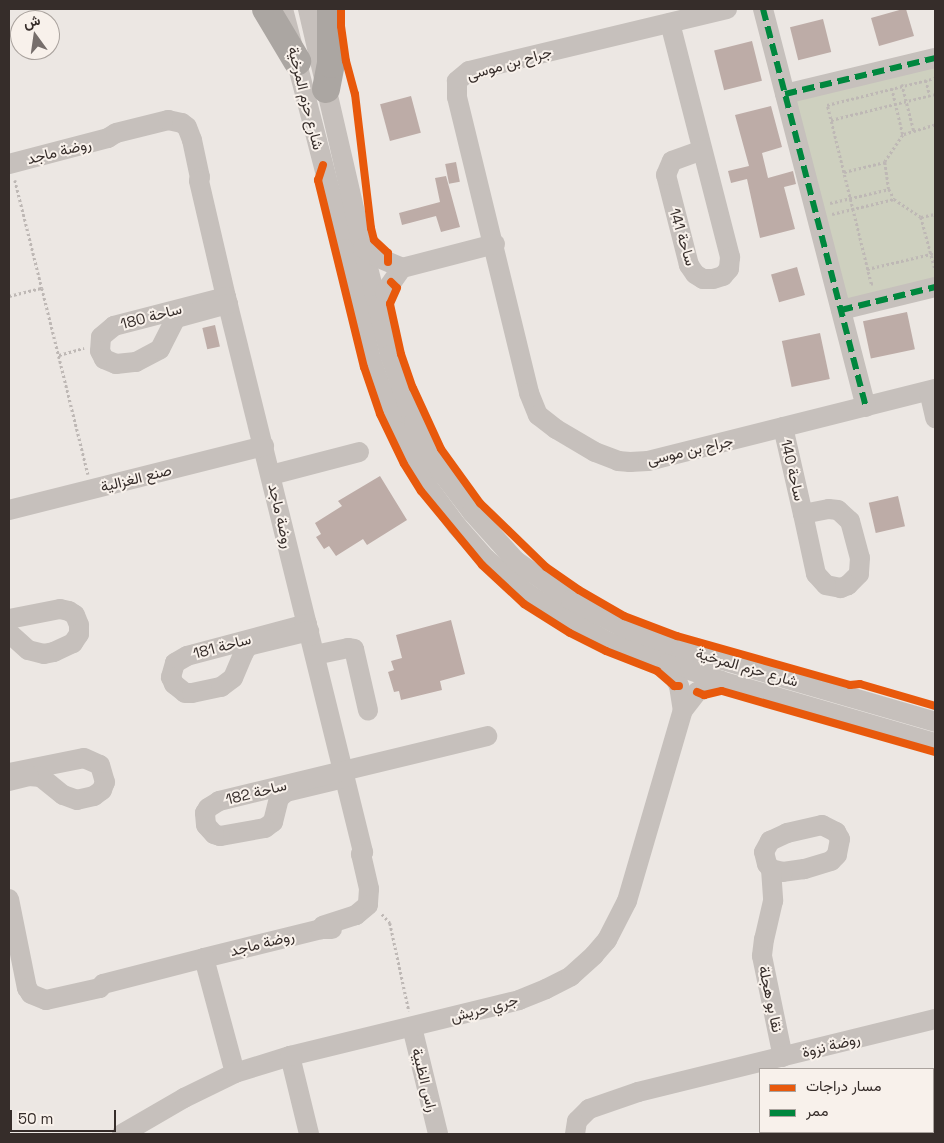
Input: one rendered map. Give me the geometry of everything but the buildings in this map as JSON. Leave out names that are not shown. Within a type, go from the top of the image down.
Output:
[{"type":"highway","points":[[266,9],[297,61]]},
{"type":"highway","points":[[326,88],[331,64],[331,9]]},
{"type":"street","name":"شارع حزم المرخية","points":[[284,9],[371,360],[397,432],[428,487],[456,526],[486,559],[528,594],[567,620],[608,642],[720,681],[935,743]]},
{"type":"street","name":"شارع حزم المرخية","points":[[308,9],[362,248],[390,355],[414,422],[442,473],[472,512],[516,561],[571,600],[622,627],[681,648],[935,722]]},
{"type":"street","name":"جراح بن موسى","points":[[727,9],[469,71],[461,75],[457,81],[457,97],[495,244],[529,393],[538,415],[556,429],[600,455],[630,462],[648,461],[932,390]]},
{"type":"street","points":[[763,9],[866,407]]},
{"type":"street","name":"ساحة 141","points":[[670,23],[730,257],[729,269],[723,276],[713,279],[703,279],[695,274],[689,265],[666,175],[672,161],[702,150]]},
{"type":"street","points":[[785,94],[935,58]]},
{"type":"street","name":"روضة ماجد","points":[[9,903],[19,940],[22,942],[33,977],[45,989],[61,990],[99,981],[103,984],[321,929],[356,915],[368,905],[369,889],[363,852],[199,180],[184,144],[169,132],[155,131],[114,140],[108,138],[10,163]]},
{"type":"street","points":[[362,248],[402,268],[495,244]]},
{"type":"street","points":[[378,311],[386,292],[402,268]]},
{"type":"street","points":[[841,310],[935,287]]},
{"type":"street","name":"ساحة 180","points":[[227,300],[181,316],[173,323],[160,349],[154,354],[116,364],[104,358],[100,344],[106,332],[114,326],[227,300]]},
{"type":"street","points":[[146,318],[158,325],[167,334]]},
{"type":"street","points":[[932,390],[935,418]]},
{"type":"street","name":"ساحة 140","points":[[783,427],[803,514]]},
{"type":"street","name":"صنع الغزالية","points":[[9,510],[264,446]]},
{"type":"street","points":[[271,475],[359,452]]},
{"type":"street","points":[[50,610],[69,610],[77,620],[79,634],[74,643],[54,652],[34,653],[14,637],[15,618],[50,610]]},
{"type":"street","name":"ساحة 181","points":[[308,628],[248,646],[233,678],[221,687],[192,693],[178,690],[171,677],[175,663],[187,656],[218,647],[308,628]]},
{"type":"street","points":[[218,647],[231,652],[240,660]]},
{"type":"street","points":[[315,655],[348,648],[354,649],[368,710]]},
{"type":"street","name":"جري حريش","points":[[667,664],[679,686],[683,710]]},
{"type":"street","name":"جري حريش","points":[[122,1134],[184,1098],[235,1073],[290,1056],[519,1000],[571,976],[594,955],[616,926],[627,901],[683,710],[697,692],[720,681]]},
{"type":"street","points":[[343,774],[487,736]]},
{"type":"street","points":[[9,772],[84,758],[93,760],[100,765],[105,782],[102,790],[94,796],[77,800],[63,795],[44,779],[36,776],[9,781]]},
{"type":"street","points":[[55,788],[54,774],[60,761]]},
{"type":"street","name":"ساحة 182","points":[[343,774],[281,795],[273,822],[265,828],[220,836],[209,830],[206,825],[205,813],[213,804],[257,791],[343,774]]},
{"type":"street","points":[[257,791],[268,796],[277,805]]},
{"type":"street","name":"نقا بو هجلة","points":[[771,912],[793,871],[831,861],[837,855],[840,839],[836,832],[822,825],[775,838],[770,841],[764,852],[764,858],[771,869],[773,890],[771,912],[762,956],[783,1057]]},
{"type":"street","name":"روضة ماجد","points":[[321,929],[366,922],[379,911],[378,894],[366,854],[363,852]]},
{"type":"street","points":[[771,869],[777,872],[793,871]]},
{"type":"street","points":[[204,958],[235,1073]]},
{"type":"street","name":"روضة نزوة","points":[[575,1134],[577,1121],[589,1109],[638,1092],[935,1019]]},
{"type":"street","name":"راس الظبية","points":[[412,1027],[438,1134]]},
{"type":"street","points":[[290,1056],[309,1134]]},
{"type":"street","name":"روضة نزوة","points":[[568,1134],[566,1119],[574,1106],[624,1092],[638,1092]]},
{"type":"path","points":[[900,76],[914,131]]},
{"type":"path","points":[[880,282],[871,284],[827,105],[935,78]]},
{"type":"path","points":[[926,80],[930,96]]},
{"type":"path","points":[[891,84],[903,135]]},
{"type":"path","points":[[831,120],[935,94]]},
{"type":"path","points":[[935,125],[903,135],[885,162],[889,189],[894,199],[921,217],[935,269]]},
{"type":"path","points":[[844,172],[885,162]]},
{"type":"path","points":[[10,163],[92,488]]},
{"type":"path","points":[[825,204],[889,189]]},
{"type":"path","points":[[828,215],[894,199]]},
{"type":"path","points":[[921,217],[935,214]]},
{"type":"path","points":[[867,269],[935,253]]},
{"type":"path","points":[[9,296],[42,288]]},
{"type":"path","points":[[59,355],[100,344]]},
{"type":"path","points":[[379,911],[390,923],[412,1027]]},
{"type":"green space","points":[[935,63],[935,283],[846,305],[793,99]]},
{"type":"marked path","points":[[763,9],[866,407]]},
{"type":"marked path","points":[[785,94],[935,58]]},
{"type":"marked path","points":[[841,310],[935,287]]},
{"type":"cycle path","points":[[341,9],[341,26],[346,61],[355,94],[371,228],[374,240],[388,253],[388,262]]},
{"type":"cycle path","points":[[323,165],[318,180],[364,367],[380,414],[404,464],[421,491],[482,565],[524,604],[570,633],[606,651],[657,671],[674,686],[679,686]]},
{"type":"cycle path","points":[[391,282],[397,288],[390,304],[401,354],[413,388],[441,449],[480,503],[546,567],[579,590],[624,616],[677,636],[850,685],[860,684],[935,706]]},
{"type":"cycle path","points":[[697,692],[704,695],[722,691],[935,752]]}]
